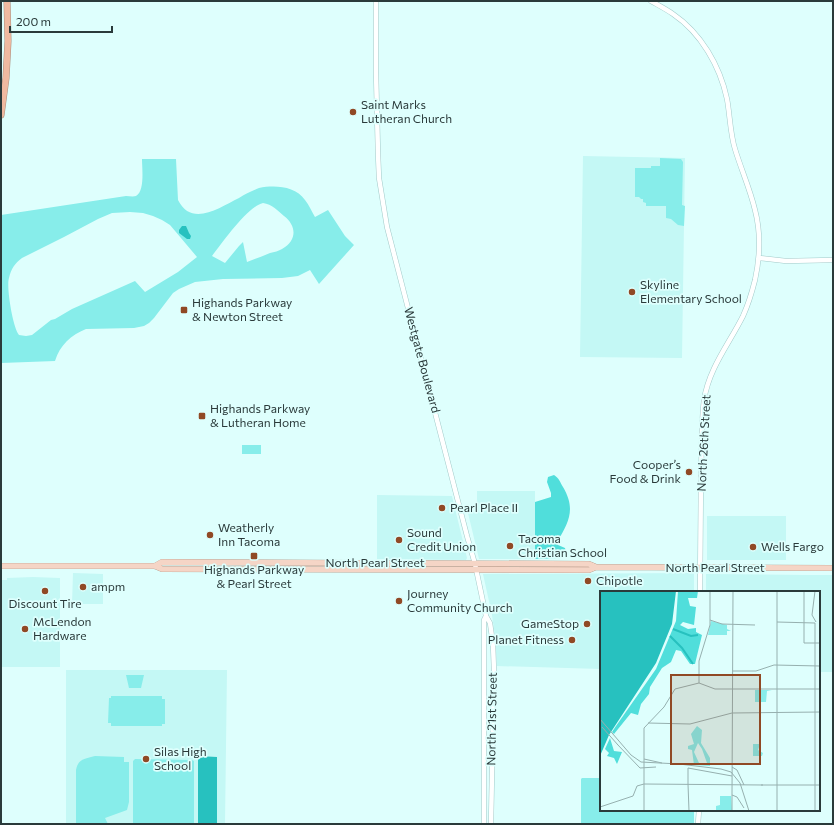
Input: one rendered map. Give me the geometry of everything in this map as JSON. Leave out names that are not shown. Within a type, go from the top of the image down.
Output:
[{"type":"highway","points":[[1,115],[6,78],[8,41],[7,1]]},
{"type":"main road","name":"North Pearl Street","points":[[1,566],[155,566],[162,569],[476,566],[589,570],[596,567],[833,568]]},
{"type":"street","name":"Westgate Boulevard","points":[[376,1],[378,154],[387,227],[476,566]]},
{"type":"street","name":"North 26th Street","points":[[651,1],[673,14],[689,28],[706,50],[719,74],[726,98],[734,147],[755,210],[758,226],[759,258],[749,301],[743,316],[714,367],[706,391],[703,410],[702,441],[700,591]]},
{"type":"street","points":[[759,258],[789,261],[833,260]]},
{"type":"street","name":"North 21st Street","points":[[476,566],[486,616],[484,620],[484,824]]},
{"type":"street","name":"North 21st Street","points":[[486,616],[490,620],[494,671],[491,824]]},
{"type":"street","points":[[698,824],[699,811]]},
{"type":"shaded area","name":"Skyline Elementary School","points":[[583,156],[685,158],[682,358],[580,357]]},
{"type":"shaded area","points":[[660,158],[681,159],[683,162],[682,205],[685,206],[684,226],[678,225],[671,219],[666,218],[666,206],[646,206],[643,199],[635,197],[635,168],[651,168],[651,166],[660,166]]},
{"type":"shaded area","points":[[142,159],[176,159],[178,200],[184,208],[191,213],[207,213],[259,188],[278,187],[290,189],[301,195],[315,217],[328,210],[345,236],[354,245],[319,284],[310,270],[298,276],[282,278],[223,279],[195,282],[173,293],[154,318],[144,326],[134,328],[86,329],[76,334],[63,345],[55,361],[1,363],[1,215],[126,196],[136,196],[141,189],[142,184]],"holes":[[[263,203],[275,208],[291,224],[294,233],[293,238],[287,246],[247,262],[243,242],[225,263],[212,256],[243,218],[250,211]],[[112,213],[143,213],[153,216],[170,225],[197,257],[178,272],[145,292],[135,281],[51,320],[32,335],[19,335],[12,316],[8,290],[10,275],[17,262],[98,219]]]},
{"type":"shaded area","points":[[182,226],[186,226],[191,236],[190,239],[187,239],[179,233]]},
{"type":"shaded area","points":[[242,445],[261,445],[261,454],[242,454]]},
{"type":"shaded area","points":[[554,475],[560,482],[569,502],[570,509],[568,522],[557,542],[558,545],[565,548],[566,552],[559,558],[535,559],[535,502],[551,497],[547,482],[548,477]]},
{"type":"shaded area","points":[[477,491],[535,491],[535,559],[479,559],[468,513],[477,512]]},
{"type":"shaded area","points":[[377,495],[452,496],[467,558],[466,560],[377,559]]},
{"type":"shaded area","points":[[707,516],[786,516],[786,560],[707,560]]},
{"type":"shaded area","points":[[73,573],[103,574],[103,604],[72,604]]},
{"type":"shaded area","points":[[694,573],[694,591],[600,591],[600,669],[497,666],[492,615],[483,574]]},
{"type":"shaded area","points":[[706,574],[833,575],[833,672],[820,672],[820,591],[706,591]]},
{"type":"shaded area","points":[[7,578],[60,578],[60,667],[1,667],[1,580],[7,580]]},
{"type":"shaded area","name":"Silas High School","points":[[66,670],[227,670],[225,824],[66,824]]},
{"type":"shaded area","points":[[126,675],[144,675],[141,688],[129,688]]},
{"type":"shaded area","points":[[111,696],[162,696],[162,699],[165,699],[165,724],[162,724],[162,726],[111,726],[111,723],[108,723],[109,698],[111,698]]},
{"type":"shaded area","points":[[95,756],[124,757],[124,762],[129,762],[129,802],[127,810],[105,818],[108,824],[76,824],[77,766],[82,760]]},
{"type":"shaded area","points":[[198,756],[217,757],[217,824],[198,824]]},
{"type":"shaded area","points":[[135,759],[194,761],[194,824],[133,824],[133,761]]},
{"type":"shaded area","points":[[600,778],[600,811],[694,811],[694,824],[581,824],[581,779]]},
{"type":"place","name":"Saint Marks Lutheran Church","points":[[353,112]]},
{"type":"place","name":"Skyline Elementary School","points":[[632,292]]},
{"type":"place","name":"Highands Parkway & Newton Street","points":[[184,310]]},
{"type":"place","name":"Highands Parkway & Lutheran Home","points":[[202,416]]},
{"type":"place","name":"Cooper’s Food & Drink","points":[[689,472]]},
{"type":"place","name":"Pearl Place II","points":[[442,508]]},
{"type":"place","name":"Weatherly Inn Tacoma","points":[[210,535]]},
{"type":"place","name":"Sound Credit Union","points":[[399,540]]},
{"type":"place","name":"Tacoma Christian School","points":[[510,546]]},
{"type":"place","name":"Wells Fargo","points":[[753,547]]},
{"type":"place","name":"Highands Parkway & Pearl Street","points":[[254,556]]},
{"type":"place","name":"Chipotle","points":[[588,581]]},
{"type":"place","name":"ampm","points":[[83,587]]},
{"type":"place","name":"Discount Tire","points":[[45,591]]},
{"type":"place","name":"Journey Community Church","points":[[399,601]]},
{"type":"place","name":"GameStop","points":[[587,624]]},
{"type":"place","name":"McLendon Hardware","points":[[25,629]]},
{"type":"place","name":"Planet Fitness","points":[[572,640]]},
{"type":"place","name":"Silas High School","points":[[146,759]]}]
